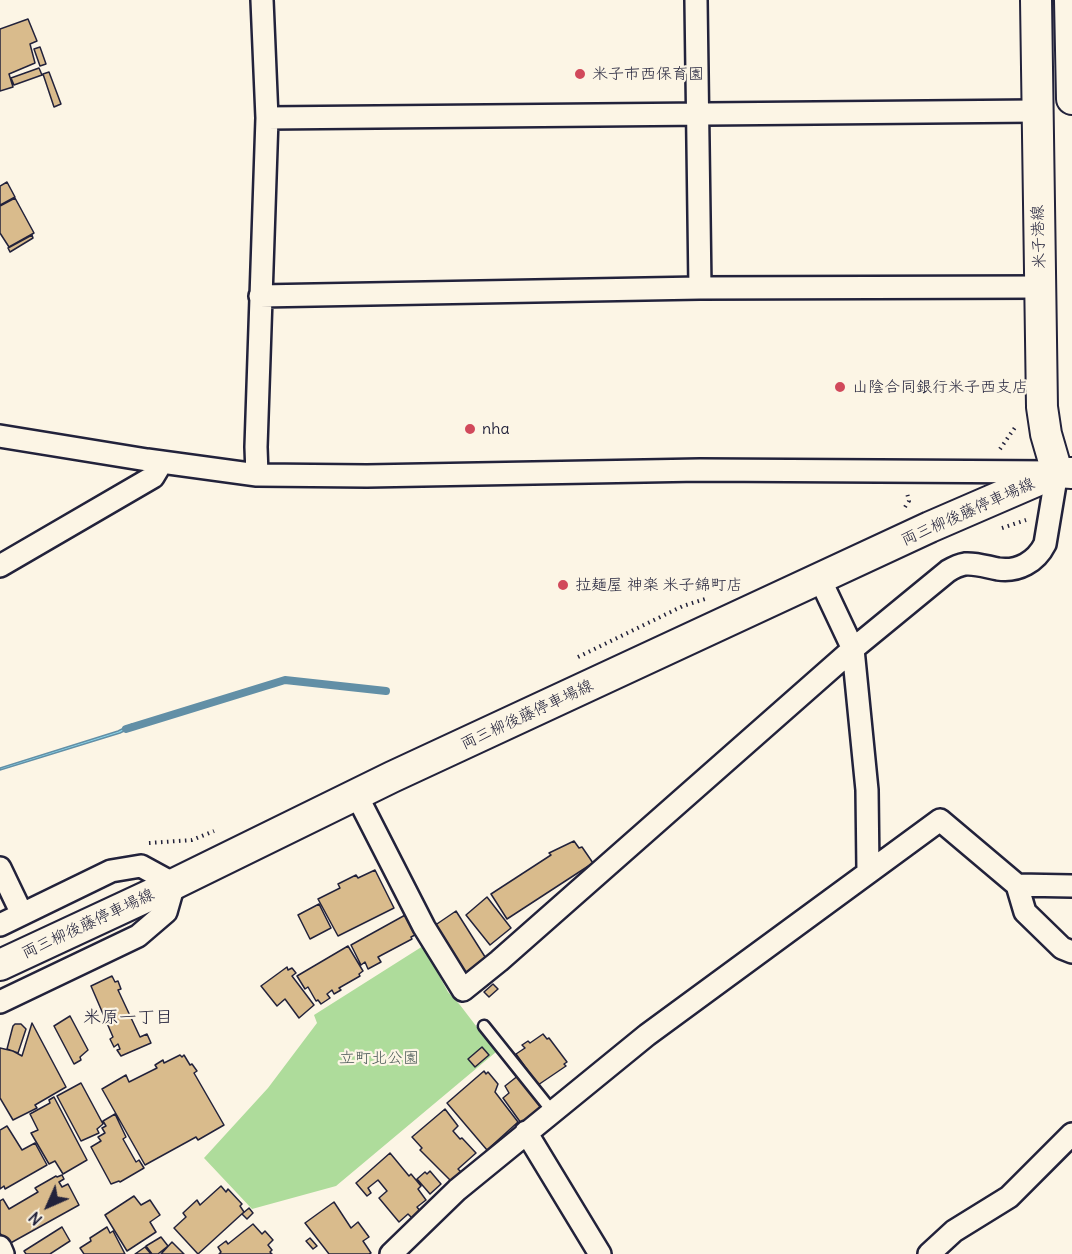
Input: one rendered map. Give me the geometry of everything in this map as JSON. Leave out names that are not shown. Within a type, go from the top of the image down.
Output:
[{"type":"main road","name":"米子港線","points":[[1036,0],[1042,407],[1046,434],[1067,464]]},
{"type":"main road","points":[[1070,0],[1072,99]]},
{"type":"main road","name":"両三柳後藤停車場線","points":[[0,965],[174,884],[356,794],[1067,464]]},
{"type":"street","points":[[256,474],[255,447],[267,118],[262,0]]},
{"type":"street","points":[[696,0],[700,288]]},
{"type":"street","points":[[267,118],[1036,111]]},
{"type":"street","points":[[260,296],[700,288],[1041,287]]},
{"type":"street","points":[[0,436],[162,462],[256,474],[367,476],[1067,464],[1048,518],[1045,544],[1041,553],[1016,569],[1002,570],[970,564],[948,571],[853,649],[499,962],[463,990],[423,927],[356,794]]},
{"type":"street","points":[[0,566],[153,477],[162,462]]},
{"type":"street","points":[[820,579],[853,649],[867,790],[868,871]]},
{"type":"street","points":[[391,1254],[457,1190],[647,1035],[940,820],[1017,885],[1025,912],[1062,948],[1072,952]]},
{"type":"street","points":[[0,925],[111,871],[141,866],[174,884],[166,912],[138,936],[0,1002]]},
{"type":"street","points":[[0,868],[22,914]]},
{"type":"street","points":[[1017,885],[1072,886]]},
{"type":"street","points":[[526,1132],[600,1254]]},
{"type":"street","points":[[929,1254],[954,1231],[1009,1197],[1072,1134]]},
{"type":"street","points":[[0,1247],[3,1254]]},
{"type":"lane","points":[[484,1026],[552,1111]]},
{"type":"path","points":[[993,454],[1007,441],[1017,424]]},
{"type":"path","points":[[903,508],[908,505],[909,501],[906,489]]},
{"type":"path","points":[[569,662],[683,606],[712,596]]},
{"type":"path","points":[[141,844],[192,840],[224,827]]},
{"type":"green space","name":"立町北公園","points":[[423,946],[448,992],[496,1052],[336,1186],[252,1209],[204,1158],[268,1088],[317,1023],[314,1015]]},
{"type":"water","points":[[132,724],[134,726],[120,733],[0,770],[0,768],[118,731]]},
{"type":"building","points":[[28,19],[37,41],[30,44],[35,63],[9,74],[13,87],[0,91],[0,29]]},
{"type":"building","points":[[40,47],[46,64],[40,66],[34,49]]},
{"type":"building","points":[[39,68],[42,75],[14,85],[11,78]]},
{"type":"building","points":[[49,72],[61,104],[54,107],[43,74]]},
{"type":"building","points":[[7,182],[15,197],[0,205],[0,186]]},
{"type":"building","points":[[15,198],[34,233],[9,247],[0,233],[0,206]]},
{"type":"building","points":[[32,235],[33,238],[10,252],[8,248]]},
{"type":"building","points":[[574,841],[579,848],[582,847],[593,863],[507,919],[491,894],[551,855],[549,853]]},
{"type":"building","points":[[375,870],[394,908],[338,936],[318,899],[340,888],[338,884],[356,875],[358,878]]},
{"type":"building","points":[[487,897],[511,928],[490,945],[466,915]]},
{"type":"building","points":[[319,904],[331,928],[310,939],[298,915]]},
{"type":"building","points":[[456,911],[487,960],[461,977],[431,928]]},
{"type":"building","points":[[407,914],[417,934],[378,957],[381,962],[368,969],[365,962],[361,965],[351,945]]},
{"type":"building","points":[[348,946],[363,971],[359,974],[360,976],[339,988],[341,990],[334,994],[332,990],[327,994],[330,998],[321,1004],[318,1000],[316,1001],[308,987],[305,989],[297,976]]},
{"type":"building","points":[[287,967],[288,970],[292,968],[296,973],[292,976],[314,1005],[299,1018],[285,999],[277,1006],[261,986]]},
{"type":"building","points":[[112,976],[115,982],[118,981],[121,989],[118,990],[140,1037],[147,1034],[151,1043],[121,1056],[117,1050],[120,1049],[118,1044],[114,1047],[110,1039],[113,1037],[91,986]]},
{"type":"building","points":[[493,984],[498,989],[489,997],[484,992]]},
{"type":"building","points":[[70,1016],[88,1050],[80,1057],[81,1060],[74,1064],[54,1026]]},
{"type":"building","points":[[32,1023],[66,1087],[35,1105],[37,1108],[13,1120],[0,1098],[0,1048],[22,1056]]},
{"type":"building","points":[[15,1024],[21,1024],[26,1029],[18,1053],[7,1049]]},
{"type":"building","points":[[543,1034],[547,1039],[549,1038],[567,1062],[564,1064],[566,1066],[538,1085],[516,1054],[525,1048],[522,1045],[528,1041],[530,1043]]},
{"type":"building","points":[[482,1047],[489,1055],[475,1067],[468,1059]]},
{"type":"building","points":[[180,1055],[182,1057],[184,1055],[197,1071],[194,1073],[224,1125],[198,1140],[196,1137],[145,1165],[102,1089],[126,1075],[129,1082],[157,1068],[155,1065],[163,1060],[164,1063]]},
{"type":"building","points":[[484,1071],[486,1074],[488,1072],[498,1084],[495,1092],[518,1122],[487,1150],[447,1103]]},
{"type":"building","points":[[519,1075],[542,1106],[521,1123],[503,1098],[509,1093],[505,1086]]},
{"type":"building","points":[[81,1083],[103,1124],[97,1129],[99,1133],[81,1141],[57,1096]]},
{"type":"building","points":[[54,1097],[87,1160],[63,1174],[55,1161],[49,1164],[31,1133],[38,1130],[30,1114],[50,1103],[49,1100]]},
{"type":"building","points":[[445,1109],[458,1126],[453,1131],[476,1153],[458,1169],[462,1173],[452,1182],[420,1150],[422,1148],[412,1137]]},
{"type":"building","points":[[115,1114],[126,1137],[123,1139],[136,1162],[139,1160],[144,1168],[120,1182],[111,1184],[91,1147],[101,1141],[98,1137],[105,1133],[102,1128],[106,1126],[103,1121]]},
{"type":"building","points":[[7,1126],[22,1150],[35,1143],[47,1165],[5,1189],[4,1186],[0,1189],[0,1130]]},
{"type":"building","points":[[390,1153],[409,1176],[411,1174],[421,1186],[418,1189],[426,1200],[417,1207],[420,1211],[412,1218],[408,1214],[399,1222],[379,1198],[387,1191],[378,1180],[368,1188],[371,1193],[367,1196],[356,1183]]},
{"type":"building","points":[[430,1171],[441,1184],[430,1194],[417,1179]]},
{"type":"building","points":[[62,1175],[64,1179],[59,1182],[62,1187],[68,1184],[79,1205],[7,1245],[0,1233],[0,1201],[3,1199],[9,1209],[38,1192],[35,1188]]},
{"type":"building","points":[[221,1186],[226,1192],[228,1189],[242,1204],[240,1206],[244,1212],[198,1254],[174,1228],[186,1217],[183,1213],[197,1200],[200,1205]]},
{"type":"building","points":[[134,1196],[141,1205],[150,1200],[160,1215],[150,1222],[156,1232],[127,1251],[105,1215]]},
{"type":"building","points":[[334,1202],[351,1228],[358,1222],[369,1237],[363,1241],[371,1253],[329,1254],[305,1223]]},
{"type":"building","points":[[249,1208],[253,1213],[247,1219],[242,1214]]},
{"type":"building","points":[[253,1224],[262,1234],[265,1231],[273,1240],[268,1245],[272,1254],[219,1254],[221,1252],[218,1247],[226,1241],[228,1244]]},
{"type":"building","points":[[62,1227],[70,1241],[50,1254],[26,1254],[24,1251]]},
{"type":"building","points":[[107,1227],[110,1233],[113,1231],[125,1254],[84,1254],[80,1248]]},
{"type":"building","points":[[161,1237],[168,1246],[158,1254],[152,1254],[146,1246]]},
{"type":"building","points":[[310,1238],[317,1246],[313,1249],[306,1241]]},
{"type":"building","points":[[172,1242],[184,1254],[161,1254]]},
{"type":"building","points":[[145,1247],[151,1254],[135,1254]]},
{"type":"waterway","points":[[126,729],[285,680],[386,691]]},
{"type":"place","name":"米子市西保育園","points":[[580,74]]},
{"type":"place","name":"山陰合同銀行米子西支店","points":[[840,387]]},
{"type":"place","name":"nha","points":[[470,429]]},
{"type":"place","name":"拉麺屋 神楽 米子錦町店","points":[[563,585]]},
{"type":"district","name":"米原一丁目","points":[[128,1018]]}]
